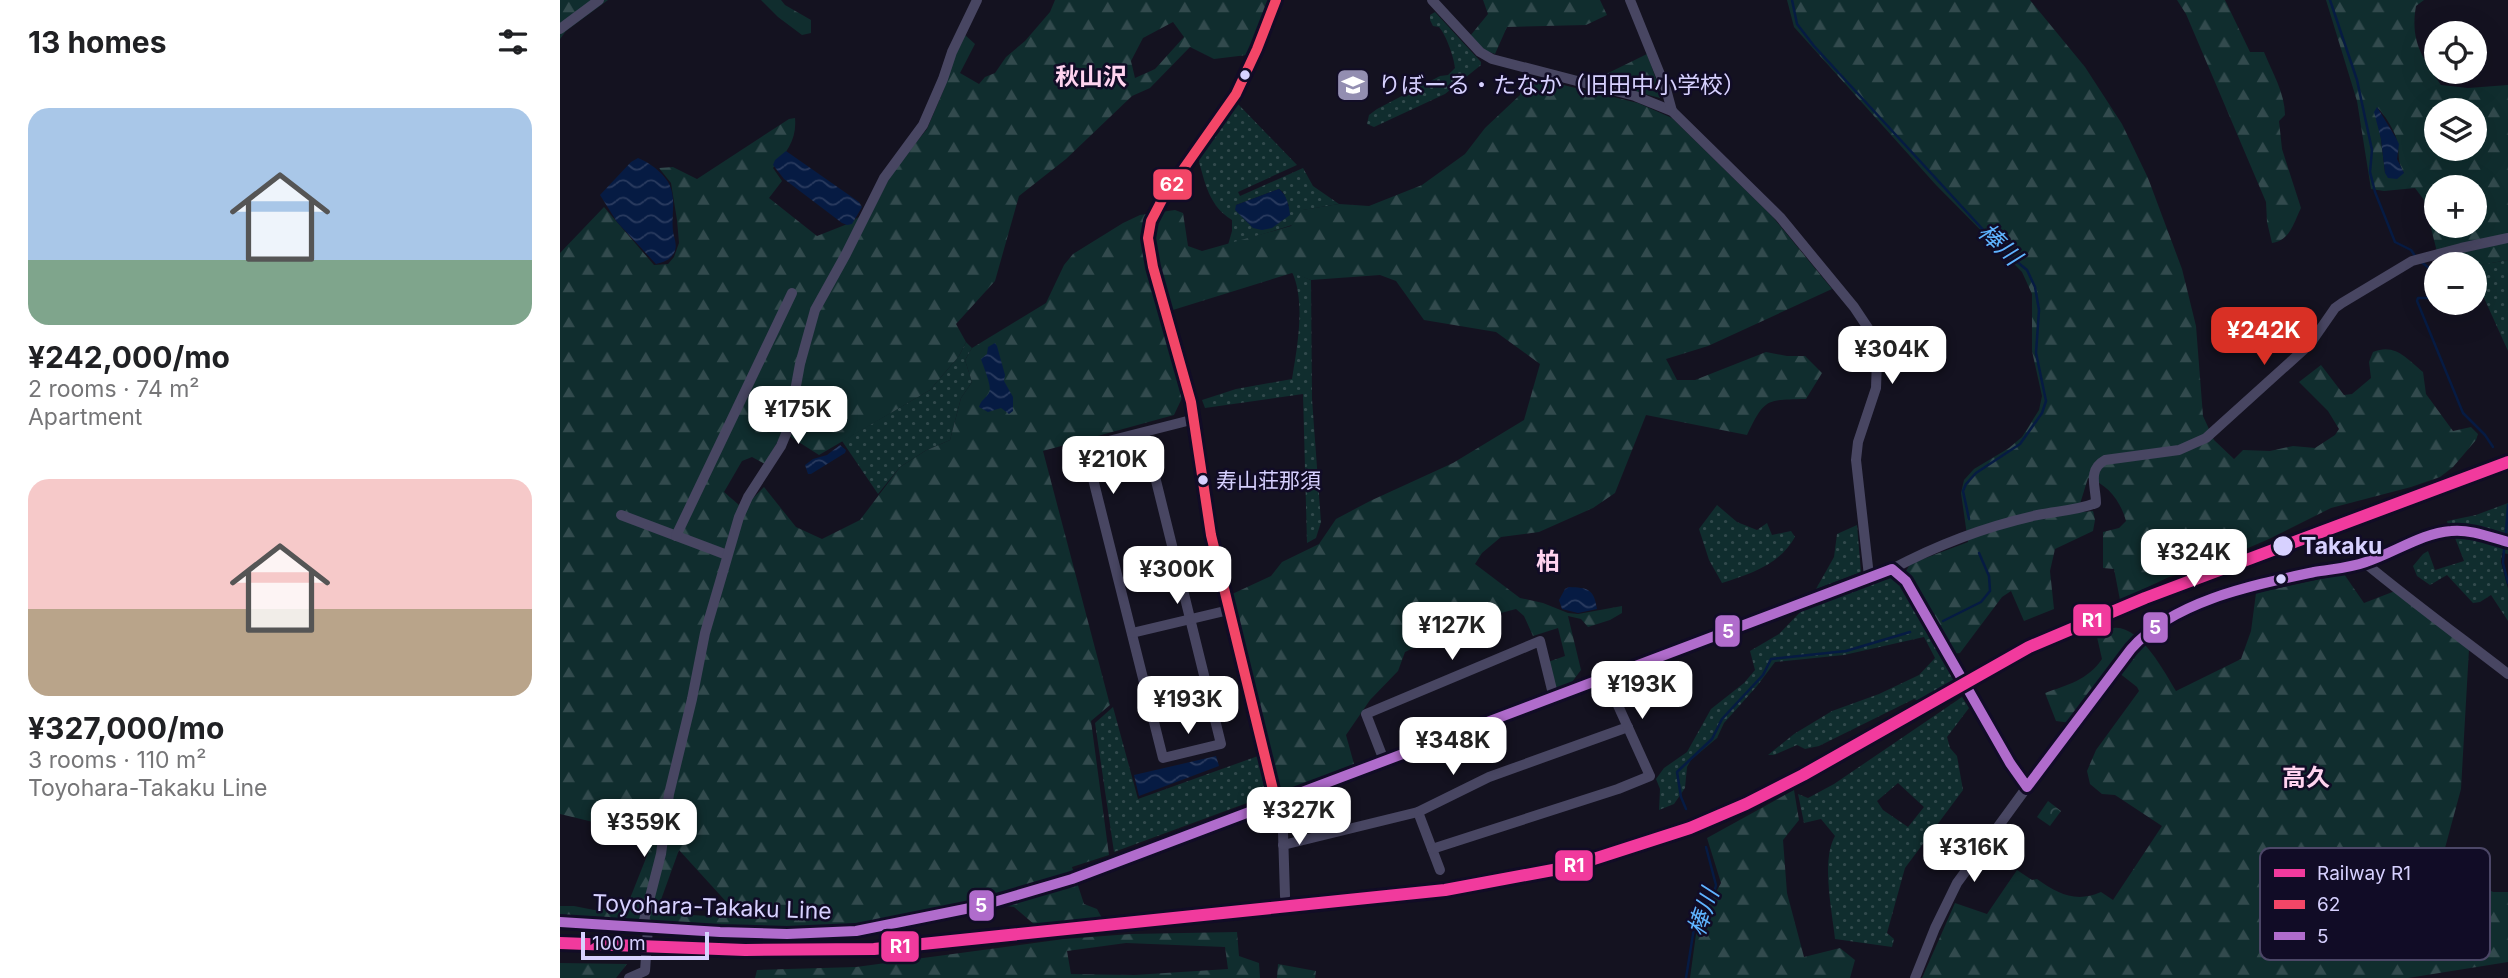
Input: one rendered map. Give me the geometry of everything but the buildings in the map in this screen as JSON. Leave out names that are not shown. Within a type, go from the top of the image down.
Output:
[{"type":"main road","points":[[1969,692],[2026,787],[2131,649],[2150,629],[2177,614],[2227,595],[2273,582],[2365,563],[2448,531],[2474,533],[2508,542]]},
{"type":"main road","name":"Toyohara-Takaku Line","points":[[560,922],[646,930],[787,934],[856,931],[980,906],[1072,879],[1385,763],[1892,569]]},
{"type":"main road","points":[[1892,569],[1906,581],[1959,675]]},
{"type":"street","points":[[560,29],[599,0]]},
{"type":"street","points":[[629,978],[640,974],[646,968],[646,930],[661,855],[669,794],[705,633],[743,508],[781,446],[788,429],[800,364],[815,310],[884,178],[923,125],[952,52],[977,0]]},
{"type":"street","points":[[1276,0],[1236,94],[1163,198],[1149,228],[1148,238],[1153,267],[1195,419],[1208,518],[1229,610],[1279,801],[1285,896]]},
{"type":"street","points":[[1432,0],[1480,52],[1492,60],[1634,96],[1672,111],[1761,197],[1854,307],[1868,328],[1877,359],[1876,388],[1858,442],[1856,460],[1869,576]]},
{"type":"street","points":[[1630,0],[1666,89],[1672,111]]},
{"type":"street","points":[[1892,569],[1983,531],[2032,516],[2096,503],[2094,469],[2105,460],[2179,450],[2206,439],[2310,344],[2335,308],[2417,259],[2508,238]]},
{"type":"street","points":[[676,536],[792,293]]},
{"type":"street","points":[[1144,432],[1221,744],[1163,758],[1085,446],[1195,419]]},
{"type":"street","points":[[621,515],[727,555]]},
{"type":"street","points":[[2365,563],[2508,674]]},
{"type":"street","points":[[1132,633],[1229,610]]},
{"type":"street","points":[[1385,763],[1366,714],[1540,641],[1554,698]]},
{"type":"street","points":[[1432,849],[1618,789],[1650,776],[1606,679]]},
{"type":"street","points":[[1283,845],[1418,812],[1489,777],[1628,727]]},
{"type":"street","points":[[1915,978],[1957,883],[2026,787]]},
{"type":"street","points":[[1418,812],[1440,870]]},
{"type":"green space","points":[[560,0],[608,0],[566,31],[560,39]]},
{"type":"green space","points":[[761,0],[781,0],[811,20],[811,33],[802,35]]},
{"type":"green space","points":[[1055,0],[1269,0],[1247,55],[1214,59],[1190,47],[1150,88],[1132,96],[1066,159],[1019,196],[995,281],[956,324],[966,342],[959,356],[930,390],[819,455],[783,432],[765,464],[752,457],[742,461],[724,492],[739,505],[753,498],[764,487],[796,527],[822,539],[860,520],[900,467],[925,451],[950,440],[961,398],[972,382],[965,360],[972,348],[1046,303],[1064,265],[1073,254],[1140,215],[1175,210],[1183,213],[1188,246],[1202,251],[1291,226],[1302,210],[1339,204],[1369,206],[1422,185],[1465,154],[1485,128],[1520,95],[1522,75],[1638,103],[1672,118],[1772,216],[1832,289],[1708,346],[1666,359],[1677,380],[1695,380],[1766,352],[1805,356],[1822,373],[1806,399],[1774,401],[1763,408],[1747,435],[1646,415],[1615,493],[1593,508],[1539,532],[1501,537],[1482,553],[1475,564],[1520,598],[1578,614],[1622,606],[1622,613],[1588,627],[1581,619],[1568,616],[1581,670],[1569,686],[1557,692],[1548,662],[1565,656],[1558,628],[1533,636],[1524,616],[1516,609],[1497,614],[1486,613],[1405,652],[1398,671],[1370,700],[1346,735],[1354,764],[1280,793],[1230,595],[1271,576],[1282,562],[1319,544],[1336,519],[1453,463],[1524,420],[1540,364],[1496,332],[1424,320],[1396,281],[1380,275],[1311,280],[1292,273],[1160,314],[1182,398],[1174,415],[1043,451],[1110,705],[1091,721],[1109,855],[1072,867],[1084,904],[1097,909],[1102,918],[1035,925],[1014,907],[973,902],[857,926],[788,929],[560,918],[560,906],[594,910],[627,906],[652,843],[651,836],[560,814],[560,253],[604,207],[654,265],[668,264],[679,243],[677,220],[671,183],[659,168],[673,167],[697,179],[789,119],[795,118],[790,145],[773,168],[782,181],[769,198],[817,236],[850,223],[875,206],[893,171],[927,129],[965,35],[975,44],[960,73],[979,84],[985,77],[995,73],[1006,57],[1025,41],[1050,12]],"holes":[[[1173,22],[1184,37],[1155,69],[1135,78],[1131,61],[1143,38]],[[679,850],[741,918],[661,915],[658,908]]]},
{"type":"green space","points":[[1483,0],[1600,0],[1607,15],[1586,25],[1507,27],[1495,54],[1484,50],[1470,36],[1488,14]]},
{"type":"green space","points":[[1787,0],[2030,0],[2085,67],[2122,124],[2148,178],[2182,269],[2196,326],[2203,416],[2214,440],[2234,459],[2243,450],[2270,451],[2293,446],[2315,448],[2335,435],[2339,429],[2328,411],[2299,382],[2321,365],[2344,395],[2352,394],[2371,378],[2369,362],[2373,352],[2388,349],[2400,353],[2423,372],[2426,394],[2453,431],[2471,427],[2478,434],[2476,440],[2453,467],[2440,477],[2331,508],[2269,539],[2206,566],[2169,577],[2120,600],[2114,569],[2103,568],[2103,532],[2119,528],[2126,521],[2113,495],[2088,478],[2080,504],[2084,512],[2093,511],[2093,531],[2055,549],[2050,571],[2054,609],[2024,621],[2011,591],[2002,597],[1960,653],[1952,654],[1906,571],[1910,564],[1968,542],[1961,493],[1964,480],[1974,469],[2022,437],[2039,410],[2042,396],[2032,351],[2032,294],[2022,272],[1936,185],[1794,27]]},
{"type":"green space","points":[[2177,0],[2225,0],[2250,52],[2264,52],[2278,83],[2285,115],[2279,121],[2282,149],[2301,208],[2291,230],[2283,239],[2272,243],[2266,202],[2186,14]]},
{"type":"green space","points":[[2326,0],[2424,0],[2416,6],[2415,29],[2424,59],[2424,84],[2468,88],[2508,85],[2508,260],[2487,264],[2487,252],[2437,252],[2434,238],[2487,238],[2487,175],[2424,175],[2424,200],[2415,188],[2384,191],[2371,189],[2357,101]],"holes":[[[2377,107],[2396,136],[2404,173],[2385,173]]]},
{"type":"green space","points":[[1435,12],[1481,65],[1445,94],[1374,127],[1367,124],[1369,115],[1377,109],[1440,76],[1448,75],[1455,68],[1444,35],[1430,20],[1430,15]]},
{"type":"green space","points":[[1647,54],[1661,93],[1660,98],[1599,82],[1602,76]]},
{"type":"green space","points":[[1237,103],[1297,165],[1238,192],[1240,196],[1303,168],[1313,186],[1339,204],[1303,210],[1292,225],[1228,245],[1232,220],[1213,201],[1198,158]],"holes":[[[1279,189],[1289,206],[1247,222],[1236,205]]]},
{"type":"green space","points":[[2508,260],[2508,351],[2487,305],[2487,264]]},
{"type":"green space","points":[[1292,272],[1311,280],[1312,399],[1321,522],[1316,538],[1307,543],[1303,394],[1205,408],[1202,400],[1236,389],[1292,379],[1298,339],[1299,297]]},
{"type":"green space","points":[[966,342],[972,348],[965,360],[972,382],[961,398],[950,440],[925,451],[900,467],[878,494],[842,441],[930,390],[959,356]]},
{"type":"green space","points":[[2508,503],[2508,535],[2476,527],[2448,525],[2447,521],[2476,515]]},
{"type":"green space","points":[[1717,505],[1737,522],[1757,530],[1767,523],[1772,535],[1791,531],[1795,537],[1781,554],[1764,567],[1722,583],[1709,560],[1699,529]]},
{"type":"green space","points":[[1857,525],[1861,572],[1816,589],[1834,557],[1837,534]]},
{"type":"green space","points":[[2469,537],[2508,549],[2508,554],[2502,553],[2501,562],[2508,589],[2508,621],[2491,595],[2473,603],[2447,575],[2430,585],[2417,576],[2413,566],[2428,551],[2435,570],[2464,561],[2455,538]]},
{"type":"green space","points":[[2344,574],[2364,603],[2395,591],[2469,649],[2461,789],[2445,848],[2260,848],[2260,960],[2490,960],[2490,890],[2508,892],[2508,962],[2408,978],[1922,978],[1955,903],[1987,914],[2017,870],[2032,880],[2037,879],[2068,895],[2083,897],[2101,892],[2113,900],[2162,826],[2115,795],[2102,794],[2090,784],[2087,771],[2096,750],[2139,691],[2137,687],[2114,669],[2071,723],[2056,721],[2045,693],[2076,681],[2090,672],[2102,659],[2097,637],[2109,629],[2121,628],[2143,643],[2176,691],[2241,659],[2251,631],[2256,593]]},
{"type":"green space","points":[[1882,578],[1892,578],[1903,587],[1955,681],[1919,701],[1914,699],[1819,746],[1805,749],[1797,745],[1768,755],[1794,734],[1832,711],[1879,694],[1919,675],[1935,658],[1924,637],[1844,655],[1775,662],[1724,723],[1717,738],[1691,760],[1687,767],[1685,788],[1674,804],[1659,810],[1660,789],[1656,779],[1664,768],[1687,752],[1711,709],[1744,683],[1755,670],[1750,651],[1779,634],[1806,606]]},
{"type":"green space","points":[[1962,697],[1969,708],[1947,737],[1950,748],[1957,756],[1963,790],[1905,868],[1887,933],[1894,939],[1892,947],[1835,939],[1828,872],[1835,836],[1821,819],[1804,823],[1798,794],[1808,798],[1834,784]],"holes":[[[1898,783],[1924,807],[1908,827],[1883,810],[1877,801]]]},
{"type":"green space","points":[[1113,707],[1138,799],[1258,756],[1266,796],[1114,852],[1095,723]]},
{"type":"green space","points":[[1794,790],[1799,820],[1783,840],[1787,893],[1804,957],[1840,948],[1855,960],[1850,978],[1690,978],[1697,927],[1721,883],[1707,838]]},
{"type":"green space","points":[[2048,801],[2061,811],[2050,826],[2037,817]]},
{"type":"green space","points":[[1237,932],[1239,956],[1259,963],[1260,978],[755,978],[757,970],[856,967],[1064,939],[1131,934]],"holes":[[[1126,943],[1225,947],[1228,969],[1134,975],[1071,974],[1067,951]]]},
{"type":"green space","points":[[560,963],[627,964],[616,978],[560,978]]},
{"type":"green space","points":[[1278,964],[1316,971],[1315,978],[1277,978]]},
{"type":"water","points":[[2377,107],[2399,144],[2397,159],[2404,173],[2397,179],[2388,178],[2385,173],[2374,112]]},
{"type":"water","points":[[786,151],[859,202],[862,207],[852,224],[842,223],[784,179],[773,165]]},
{"type":"water","points":[[638,158],[662,174],[671,188],[676,245],[669,259],[656,264],[617,222],[600,195]]},
{"type":"water","points":[[1279,189],[1286,197],[1290,215],[1272,228],[1253,228],[1235,210],[1236,205]]},
{"type":"water","points":[[995,343],[1005,375],[1004,381],[1013,397],[1013,411],[1009,414],[1001,408],[988,412],[979,407],[990,390],[981,359],[987,354],[988,347]]},
{"type":"water","points":[[840,445],[846,450],[845,453],[808,474],[805,465],[813,459],[827,455]]},
{"type":"water","points":[[1569,587],[1589,590],[1597,609],[1578,613],[1562,609],[1559,600]]},
{"type":"water","points":[[1216,756],[1219,766],[1139,796],[1134,775]]},
{"type":"waterway","name":"棒川","points":[[1792,0],[1797,24],[1814,46],[1999,247],[2027,270],[2035,287],[2039,310],[2036,353],[2046,401],[2042,413],[2020,444],[1976,473],[1966,484],[1963,491],[1969,519]]},
{"type":"waterway","points":[[2330,0],[2357,80],[2372,150],[2370,172],[2375,192],[2395,242],[2411,250],[2415,256]]},
{"type":"waterway","points":[[2420,261],[2424,264]]},
{"type":"waterway","points":[[2424,298],[2418,298],[2417,301],[2463,413],[2493,447]]},
{"type":"waterway","points":[[2506,533],[2508,505]]},
{"type":"waterway","points":[[2504,549],[2503,563],[2508,583]]},
{"type":"waterway","name":"棒川","points":[[1943,621],[1981,602],[1990,591],[1989,576],[1979,553]]},
{"type":"waterway","name":"棒川","points":[[1686,809],[1677,772],[1712,739],[1722,719],[1763,675],[1771,659],[1846,651],[1910,632]]},
{"type":"waterway","name":"棒川","points":[[1686,978],[1694,928],[1716,885],[1706,847]]},
{"type":"rail line","name":"R1","points":[[560,943],[745,950],[874,949],[1445,890],[1569,867],[1690,828],[1746,804],[1803,775],[2029,647],[2145,598],[2508,462]]},
{"type":"transit line","name":"62","points":[[1276,0],[1236,94],[1163,198],[1151,221],[1148,238],[1153,267],[1191,402],[1211,535],[1276,802]]},
{"type":"transit line","name":"5","points":[[560,922],[787,934],[856,931],[980,906],[1072,879],[1892,569],[1906,581],[2010,763],[2027,787],[2131,649],[2148,632],[2191,607],[2240,589],[2360,564],[2440,533],[2465,531],[2508,542]]},
{"type":"place","name":"りぼーる・たなか（旧田中小学校）","points":[[1353,85]]},
{"type":"place","name":"寿山荘那須","points":[[1203,480]]},
{"type":"place","name":"Takaku","points":[[2283,546]]},
{"type":"district","name":"秋山沢","points":[[1091,76]]},
{"type":"district","name":"柏","points":[[1548,561]]},
{"type":"district","name":"高久","points":[[2306,777]]}]
